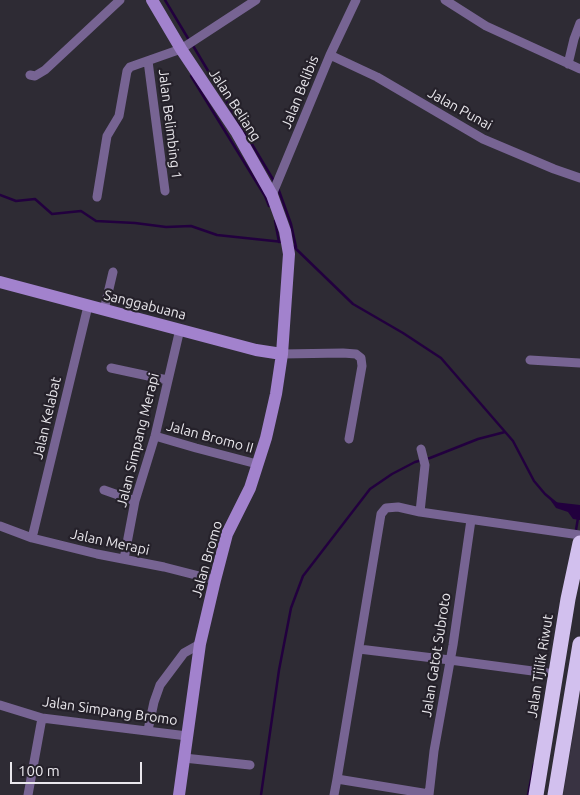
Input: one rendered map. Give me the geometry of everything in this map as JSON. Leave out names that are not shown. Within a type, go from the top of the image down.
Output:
[{"type":"highway","name":"Jalan Tjilik Riwut","points":[[536,795],[568,599],[580,543]]},
{"type":"highway","points":[[555,795],[580,644]]},
{"type":"street","points":[[30,75],[35,76],[45,70],[120,0]]},
{"type":"street","name":"Jalan Beliang","points":[[152,0],[181,49],[237,133],[272,195],[285,231],[289,254],[284,337]]},
{"type":"street","points":[[97,197],[106,136],[119,116],[127,70],[130,67],[181,49],[256,0]]},
{"type":"street","name":"Jalan Belibis","points":[[272,195],[330,55],[356,0]]},
{"type":"street","points":[[445,0],[486,26],[580,69]]},
{"type":"street","points":[[568,64],[574,38],[580,23]]},
{"type":"street","name":"Jalan Punai","points":[[330,55],[377,77],[483,139],[580,178]]},
{"type":"street","name":"Jalan Belimbing 1","points":[[148,61],[165,191]]},
{"type":"street","points":[[104,310],[113,272]]},
{"type":"street","name":"Sanggabuana","points":[[0,282],[256,350],[282,354]]},
{"type":"street","name":"Jalan Kelabat","points":[[32,538],[88,306]]},
{"type":"street","name":"Jalan Simpang Merapi","points":[[124,559],[136,501],[155,436],[180,329]]},
{"type":"street","name":"Jalan Bromo","points":[[179,795],[200,644],[227,534],[250,488],[266,438],[276,394],[284,337]]},
{"type":"street","points":[[282,354],[343,353],[356,354],[361,358],[362,366],[350,439]]},
{"type":"street","points":[[530,360],[580,363]]},
{"type":"street","points":[[111,368],[167,380]]},
{"type":"street","name":"Jalan Bromo II","points":[[155,436],[258,464]]},
{"type":"street","points":[[420,512],[423,457]]},
{"type":"street","points":[[104,490],[136,501]]},
{"type":"street","points":[[334,795],[380,514],[386,508],[394,506],[471,520],[580,535]]},
{"type":"street","name":"Jalan Gatot Subroto","points":[[429,794],[434,751],[471,520]]},
{"type":"street","name":"Jalan Merapi","points":[[0,526],[32,538],[215,580]]},
{"type":"street","points":[[148,730],[155,697],[160,685],[184,653],[200,644]]},
{"type":"street","points":[[359,649],[555,674]]},
{"type":"street","name":"Jalan Simpang Bromo","points":[[0,705],[42,718],[187,736]]},
{"type":"street","points":[[28,795],[42,718]]},
{"type":"street","points":[[184,758],[250,765]]},
{"type":"street","points":[[337,779],[429,794]]},
{"type":"shaded area","points":[[549,498],[554,502],[580,505],[580,520],[573,519],[568,512],[556,508]]},
{"type":"shaded area","points":[[580,694],[580,795],[563,795]]},
{"type":"waterway","points":[[165,0],[189,40]]},
{"type":"waterway","points":[[192,44],[274,181]]},
{"type":"waterway","points":[[191,76],[265,196],[269,206]]},
{"type":"waterway","points":[[278,188],[291,224],[296,247]]},
{"type":"waterway","points":[[0,195],[16,201],[35,199],[52,214],[81,211],[96,221],[166,227],[191,226],[217,235],[283,242]]},
{"type":"waterway","points":[[275,221],[279,242]]},
{"type":"waterway","points":[[293,246],[353,304],[441,358],[513,441],[534,481],[557,504]]},
{"type":"waterway","points":[[261,795],[279,670],[291,608],[303,576],[370,489],[392,474],[415,462],[478,439],[505,432]]},
{"type":"waterway","points":[[576,530],[578,518]]},
{"type":"waterway","points":[[528,795],[534,764]]}]
